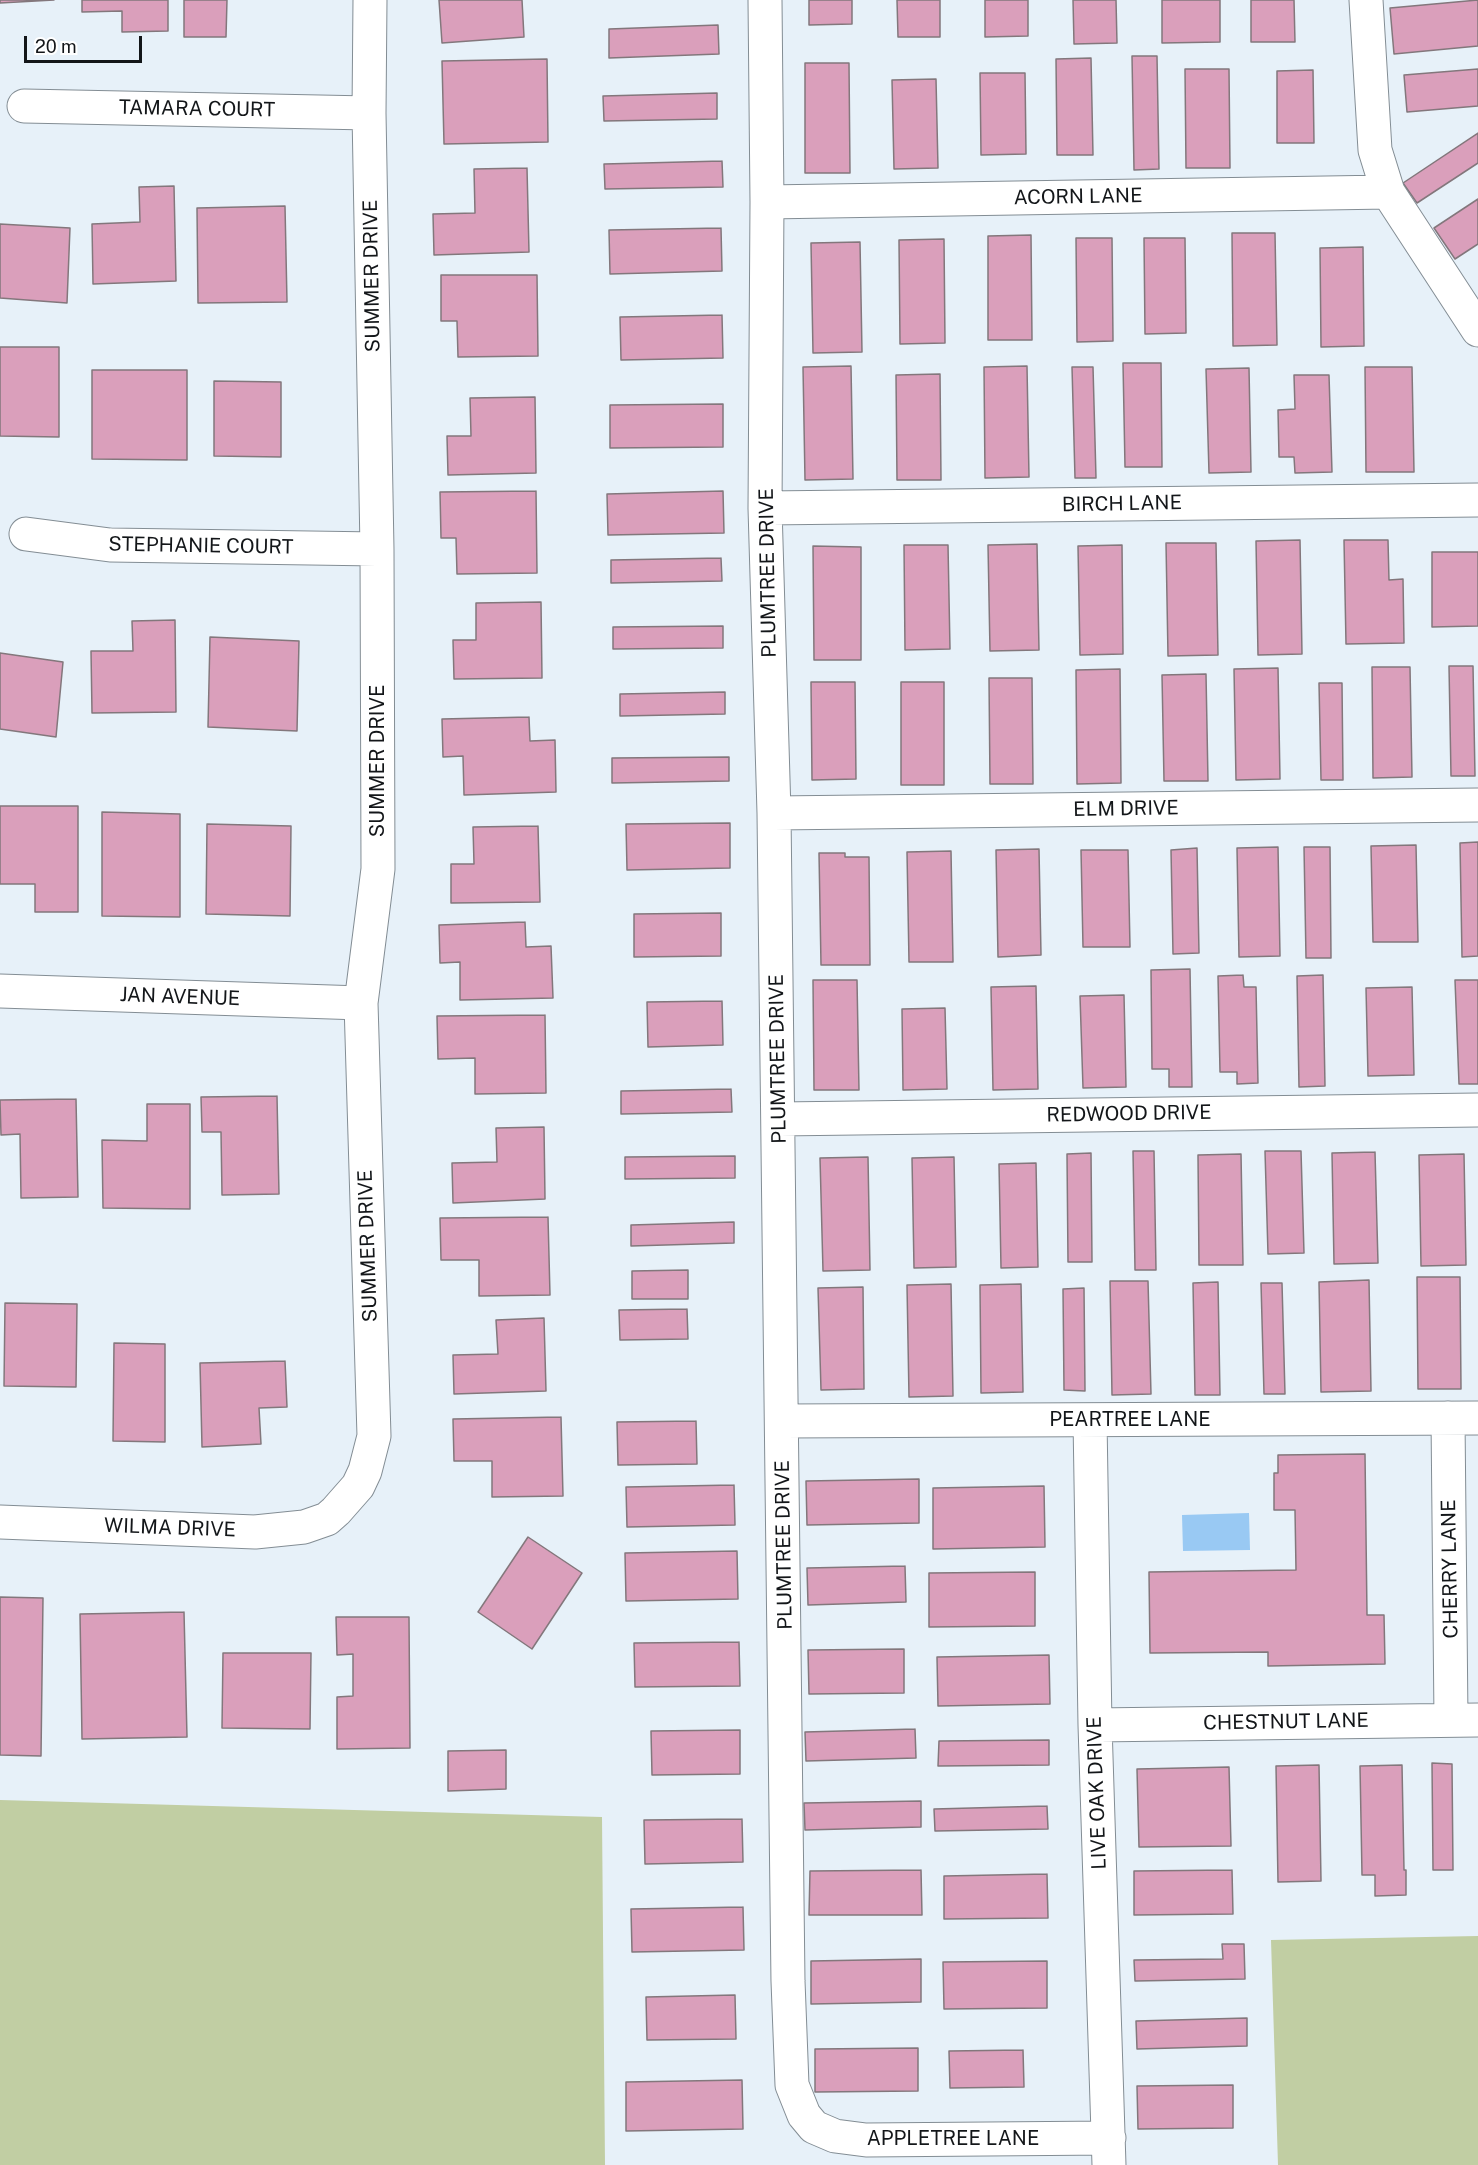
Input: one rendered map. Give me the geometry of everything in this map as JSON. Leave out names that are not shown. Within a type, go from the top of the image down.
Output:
[{"type":"street","name":"SUMMER DRIVE","points":[[336,1511],[358,1486],[365,1471],[374,1436],[361,1003],[378,869],[377,549],[369,113],[370,0]]},
{"type":"street","name":"PLUMTREE DRIVE","points":[[765,0],[767,202],[765,508],[774,813],[779,1119],[789,1993],[792,2085],[804,2115]]},
{"type":"street","points":[[1366,0],[1375,150],[1388,192],[1478,330]]},
{"type":"street","name":"TAMARA COURT","points":[[24,106],[369,113]]},
{"type":"street","name":"ACORN LANE","points":[[767,202],[1388,192]]},
{"type":"street","name":"BIRCH LANE","points":[[765,508],[1478,500]]},
{"type":"street","name":"STEPHANIE COURT","points":[[26,534],[110,545],[377,549]]},
{"type":"street","name":"ELM DRIVE","points":[[774,813],[1478,805]]},
{"type":"street","name":"JAN AVENUE","points":[[0,991],[361,1003]]},
{"type":"street","name":"REDWOOD DRIVE","points":[[779,1119],[1478,1110]]},
{"type":"street","name":"PEARTREE LANE","points":[[783,1421],[1463,1418]]},
{"type":"street","name":"CHERRY LANE","points":[[1463,1418],[1465,1720]]},
{"type":"street","name":"LIVE OAK DRIVE","points":[[1090,1420],[1095,1725],[1109,2152]]},
{"type":"street","name":"WILMA DRIVE","points":[[0,1522],[255,1532],[304,1527],[327,1519],[336,1511]]},
{"type":"street","name":"CHESTNUT LANE","points":[[1095,1725],[1465,1720]]},
{"type":"street","name":"APPLETREE LANE","points":[[804,2115],[814,2127],[835,2136],[866,2140],[1109,2152]]},
{"type":"green space","points":[[0,1800],[602,1817],[605,2165],[0,2165]]},
{"type":"green space","points":[[1478,1936],[1478,2165],[1278,2165],[1271,1940]]},
{"type":"water","points":[[1249,1513],[1250,1550],[1183,1551],[1182,1515]]},
{"type":"building","points":[[0,0],[54,0],[0,3]]},
{"type":"building","points":[[82,0],[168,0],[168,31],[122,32],[122,11],[82,12]]},
{"type":"building","points":[[184,0],[227,0],[226,37],[184,37]]},
{"type":"building","points":[[439,0],[522,0],[524,37],[442,43]]},
{"type":"building","points":[[809,0],[852,0],[852,24],[809,25]]},
{"type":"building","points":[[897,0],[940,0],[940,37],[898,37]]},
{"type":"building","points":[[985,0],[1028,0],[1028,36],[985,37]]},
{"type":"building","points":[[1073,0],[1116,0],[1117,43],[1074,44]]},
{"type":"building","points":[[1162,0],[1220,0],[1220,42],[1162,43]]},
{"type":"building","points":[[1251,0],[1294,0],[1295,42],[1251,42]]},
{"type":"building","points":[[1478,0],[1478,46],[1394,54],[1390,8]]},
{"type":"building","points":[[718,25],[719,54],[609,58],[609,29]]},
{"type":"building","points":[[1132,56],[1157,56],[1159,169],[1134,170]]},
{"type":"building","points":[[1091,58],[1093,155],[1057,155],[1056,59]]},
{"type":"building","points":[[547,59],[548,142],[444,144],[442,61]]},
{"type":"building","points":[[805,63],[849,63],[850,173],[805,173]]},
{"type":"building","points":[[1185,69],[1229,69],[1230,168],[1186,168]]},
{"type":"building","points":[[1478,69],[1478,106],[1407,112],[1404,75]]},
{"type":"building","points":[[1313,70],[1314,143],[1277,143],[1277,71]]},
{"type":"building","points":[[980,73],[1025,73],[1026,154],[981,155]]},
{"type":"building","points":[[936,79],[938,168],[894,169],[892,80]]},
{"type":"building","points":[[717,93],[717,119],[604,121],[603,96]]},
{"type":"building","points":[[1478,133],[1478,163],[1417,203],[1403,183]]},
{"type":"building","points":[[722,161],[723,187],[605,189],[604,164]]},
{"type":"building","points":[[527,168],[529,252],[434,255],[433,214],[475,213],[474,169]]},
{"type":"building","points":[[174,186],[176,281],[93,284],[92,224],[140,222],[139,187]]},
{"type":"building","points":[[1478,199],[1478,244],[1455,259],[1434,228]]},
{"type":"building","points":[[285,206],[287,302],[198,303],[197,208]]},
{"type":"building","points":[[0,224],[70,228],[67,303],[0,298]]},
{"type":"building","points":[[721,228],[722,271],[610,274],[609,230]]},
{"type":"building","points":[[1232,233],[1275,233],[1277,345],[1233,346]]},
{"type":"building","points":[[1031,235],[1032,340],[988,340],[988,236]]},
{"type":"building","points":[[1076,238],[1112,238],[1113,341],[1077,342]]},
{"type":"building","points":[[1144,238],[1185,238],[1186,333],[1145,334]]},
{"type":"building","points":[[944,239],[945,343],[900,344],[899,240]]},
{"type":"building","points":[[860,242],[862,352],[813,353],[811,243]]},
{"type":"building","points":[[1363,247],[1364,346],[1321,347],[1320,248]]},
{"type":"building","points":[[441,275],[537,275],[538,356],[458,357],[457,321],[441,321]]},
{"type":"building","points":[[722,315],[723,358],[621,360],[620,317]]},
{"type":"building","points":[[0,347],[59,347],[59,437],[0,436]]},
{"type":"building","points":[[1123,363],[1161,363],[1162,467],[1125,467]]},
{"type":"building","points":[[851,366],[853,479],[805,480],[803,367]]},
{"type":"building","points":[[1027,366],[1029,477],[985,478],[984,367]]},
{"type":"building","points":[[1072,367],[1093,367],[1096,478],[1075,478]]},
{"type":"building","points":[[1365,367],[1412,367],[1414,472],[1366,472]]},
{"type":"building","points":[[1249,368],[1251,472],[1209,473],[1206,369]]},
{"type":"building","points":[[92,370],[187,370],[187,460],[92,459]]},
{"type":"building","points":[[940,374],[941,480],[897,480],[896,375]]},
{"type":"building","points":[[1294,375],[1329,375],[1332,472],[1295,473],[1294,457],[1279,457],[1278,410],[1295,409]]},
{"type":"building","points":[[214,381],[281,382],[281,457],[214,456]]},
{"type":"building","points":[[535,397],[536,473],[448,475],[447,436],[471,436],[470,398]]},
{"type":"building","points":[[723,404],[723,447],[610,448],[610,405]]},
{"type":"building","points":[[536,491],[537,573],[457,574],[456,538],[441,538],[440,492]]},
{"type":"building","points":[[723,491],[724,533],[608,535],[607,494]]},
{"type":"building","points":[[1300,540],[1302,654],[1258,655],[1256,541]]},
{"type":"building","points":[[1344,540],[1388,540],[1389,580],[1403,579],[1404,643],[1346,644]]},
{"type":"building","points":[[1166,543],[1216,543],[1218,655],[1168,656]]},
{"type":"building","points":[[1037,544],[1039,650],[990,651],[988,545]]},
{"type":"building","points":[[904,545],[948,545],[950,649],[905,650]]},
{"type":"building","points":[[1122,545],[1123,654],[1080,655],[1078,546]]},
{"type":"building","points":[[813,546],[861,547],[861,660],[814,660]]},
{"type":"building","points":[[1432,552],[1478,552],[1478,626],[1432,627]]},
{"type":"building","points":[[721,558],[722,581],[611,583],[611,560]]},
{"type":"building","points":[[541,602],[542,678],[454,679],[453,640],[476,640],[476,603]]},
{"type":"building","points":[[175,620],[176,712],[92,713],[91,651],[133,651],[132,621]]},
{"type":"building","points":[[723,626],[723,648],[613,649],[613,627]]},
{"type":"building","points":[[210,637],[299,641],[297,731],[208,727]]},
{"type":"building","points":[[0,653],[63,662],[56,737],[0,729]]},
{"type":"building","points":[[1449,666],[1473,666],[1475,776],[1451,776]]},
{"type":"building","points":[[1372,667],[1410,667],[1412,777],[1373,778]]},
{"type":"building","points":[[1278,668],[1280,779],[1236,780],[1234,669]]},
{"type":"building","points":[[1120,669],[1121,783],[1077,784],[1076,670]]},
{"type":"building","points":[[1206,674],[1208,781],[1164,781],[1162,675]]},
{"type":"building","points":[[989,678],[1032,678],[1033,784],[990,784]]},
{"type":"building","points":[[811,682],[855,682],[856,779],[812,780]]},
{"type":"building","points":[[901,682],[944,682],[944,785],[901,785]]},
{"type":"building","points":[[1319,683],[1342,683],[1343,780],[1321,780]]},
{"type":"building","points":[[725,692],[725,714],[620,716],[620,694]]},
{"type":"building","points":[[529,717],[530,741],[555,740],[556,792],[464,795],[463,756],[443,757],[442,719]]},
{"type":"building","points":[[729,757],[729,781],[612,783],[612,758]]},
{"type":"building","points":[[0,806],[78,806],[78,912],[35,912],[35,884],[0,884]]},
{"type":"building","points":[[102,812],[180,814],[180,917],[102,916]]},
{"type":"building","points":[[730,823],[730,868],[627,870],[626,824]]},
{"type":"building","points":[[207,824],[291,826],[290,916],[206,914]]},
{"type":"building","points":[[538,826],[540,902],[451,903],[451,864],[474,864],[473,827]]},
{"type":"building","points":[[1478,842],[1478,956],[1462,957],[1460,843]]},
{"type":"building","points":[[1416,845],[1418,942],[1373,942],[1371,846]]},
{"type":"building","points":[[1278,847],[1280,956],[1239,957],[1237,848]]},
{"type":"building","points":[[1304,847],[1330,847],[1331,958],[1306,958]]},
{"type":"building","points":[[1197,848],[1199,953],[1173,954],[1171,850]]},
{"type":"building","points":[[1039,849],[1041,955],[998,957],[996,850]]},
{"type":"building","points":[[1081,850],[1128,850],[1130,947],[1083,947]]},
{"type":"building","points":[[951,851],[953,962],[909,962],[907,852]]},
{"type":"building","points":[[819,853],[845,853],[845,857],[869,857],[870,965],[821,965]]},
{"type":"building","points":[[721,913],[721,956],[634,957],[634,914]]},
{"type":"building","points":[[525,922],[526,947],[551,946],[553,998],[460,1000],[460,962],[440,963],[439,925]]},
{"type":"building","points":[[1190,969],[1192,1087],[1169,1087],[1169,1069],[1152,1069],[1151,970]]},
{"type":"building","points":[[1243,975],[1244,987],[1256,987],[1258,1083],[1237,1084],[1237,1072],[1220,1072],[1218,976]]},
{"type":"building","points":[[1323,975],[1325,1086],[1299,1087],[1297,976]]},
{"type":"building","points":[[813,980],[857,980],[859,1090],[814,1090]]},
{"type":"building","points":[[1455,980],[1478,980],[1478,1084],[1459,1084]]},
{"type":"building","points":[[1036,986],[1038,1089],[993,1090],[991,987]]},
{"type":"building","points":[[1412,987],[1414,1075],[1368,1076],[1366,988]]},
{"type":"building","points":[[1124,995],[1126,1087],[1083,1088],[1080,996]]},
{"type":"building","points":[[722,1001],[723,1045],[648,1047],[647,1002]]},
{"type":"building","points":[[945,1008],[947,1089],[903,1090],[902,1009]]},
{"type":"building","points":[[545,1015],[546,1093],[475,1094],[475,1058],[438,1059],[437,1016]]},
{"type":"building","points":[[731,1089],[732,1112],[621,1114],[621,1091]]},
{"type":"building","points":[[277,1096],[279,1194],[222,1195],[221,1132],[202,1132],[201,1097]]},
{"type":"building","points":[[76,1099],[78,1197],[21,1198],[20,1134],[1,1135],[0,1100]]},
{"type":"building","points":[[147,1104],[190,1104],[190,1209],[103,1208],[102,1140],[147,1141]]},
{"type":"building","points":[[544,1127],[545,1199],[453,1203],[452,1163],[497,1162],[496,1128]]},
{"type":"building","points":[[1133,1151],[1154,1151],[1156,1270],[1135,1270]]},
{"type":"building","points":[[1265,1151],[1301,1151],[1304,1253],[1268,1254]]},
{"type":"building","points":[[1375,1152],[1378,1263],[1334,1264],[1332,1153]]},
{"type":"building","points":[[1091,1153],[1092,1262],[1068,1262],[1067,1154]]},
{"type":"building","points":[[1241,1154],[1243,1265],[1199,1265],[1198,1155]]},
{"type":"building","points":[[1464,1154],[1466,1265],[1421,1266],[1419,1155]]},
{"type":"building","points":[[735,1156],[735,1178],[625,1179],[625,1157]]},
{"type":"building","points":[[868,1157],[870,1270],[823,1271],[820,1158]]},
{"type":"building","points":[[954,1157],[956,1267],[914,1268],[912,1158]]},
{"type":"building","points":[[1036,1163],[1038,1267],[1001,1268],[999,1164]]},
{"type":"building","points":[[548,1217],[550,1295],[479,1296],[479,1260],[441,1260],[440,1218]]},
{"type":"building","points":[[734,1222],[734,1243],[631,1246],[631,1225]]},
{"type":"building","points":[[688,1270],[688,1299],[632,1299],[632,1271]]},
{"type":"building","points":[[1417,1277],[1460,1277],[1461,1389],[1418,1389]]},
{"type":"building","points":[[1369,1280],[1371,1391],[1321,1392],[1319,1282]]},
{"type":"building","points":[[1110,1281],[1148,1281],[1151,1394],[1112,1395]]},
{"type":"building","points":[[1218,1282],[1220,1395],[1195,1395],[1193,1283]]},
{"type":"building","points":[[1261,1283],[1282,1283],[1285,1394],[1264,1394]]},
{"type":"building","points":[[951,1284],[953,1396],[909,1397],[907,1285]]},
{"type":"building","points":[[1021,1284],[1023,1392],[981,1393],[980,1285]]},
{"type":"building","points":[[863,1287],[864,1389],[821,1390],[818,1288]]},
{"type":"building","points":[[1084,1288],[1085,1391],[1064,1390],[1063,1289]]},
{"type":"building","points":[[5,1303],[77,1304],[76,1387],[4,1386]]},
{"type":"building","points":[[687,1309],[688,1339],[620,1340],[619,1310]]},
{"type":"building","points":[[544,1318],[546,1391],[454,1394],[453,1355],[498,1354],[496,1320]]},
{"type":"building","points":[[114,1343],[165,1344],[165,1442],[113,1441]]},
{"type":"building","points":[[285,1361],[287,1407],[259,1408],[261,1444],[202,1447],[200,1363]]},
{"type":"building","points":[[561,1417],[563,1496],[492,1497],[492,1461],[454,1461],[453,1419]]},
{"type":"building","points":[[696,1421],[697,1464],[618,1465],[617,1422]]},
{"type":"building","points":[[1365,1454],[1367,1615],[1384,1615],[1385,1664],[1268,1666],[1268,1652],[1150,1653],[1149,1572],[1296,1570],[1295,1510],[1274,1510],[1274,1473],[1278,1473],[1278,1455]]},
{"type":"building","points":[[919,1479],[919,1523],[807,1525],[806,1481]]},
{"type":"building","points":[[734,1485],[735,1525],[627,1527],[626,1487]]},
{"type":"building","points":[[1044,1486],[1045,1547],[933,1549],[933,1488]]},
{"type":"building","points":[[528,1537],[582,1573],[532,1649],[478,1612]]},
{"type":"building","points":[[737,1551],[738,1599],[626,1601],[625,1553]]},
{"type":"building","points":[[905,1566],[906,1602],[808,1605],[807,1568]]},
{"type":"building","points":[[1035,1572],[1035,1626],[929,1627],[929,1573]]},
{"type":"building","points":[[0,1597],[43,1598],[41,1756],[0,1755]]},
{"type":"building","points":[[184,1612],[187,1737],[82,1739],[80,1614]]},
{"type":"building","points":[[336,1617],[409,1617],[410,1748],[337,1749],[337,1697],[353,1696],[353,1654],[337,1655]]},
{"type":"building","points":[[739,1642],[740,1686],[635,1687],[634,1643]]},
{"type":"building","points":[[904,1649],[904,1693],[809,1694],[808,1650]]},
{"type":"building","points":[[223,1653],[311,1653],[310,1729],[222,1728]]},
{"type":"building","points":[[1049,1655],[1050,1704],[938,1706],[937,1657]]},
{"type":"building","points":[[915,1729],[916,1758],[806,1761],[805,1732]]},
{"type":"building","points":[[740,1730],[740,1774],[652,1775],[651,1731]]},
{"type":"building","points":[[1049,1740],[1049,1765],[938,1766],[939,1741]]},
{"type":"building","points":[[506,1750],[506,1789],[448,1791],[448,1751]]},
{"type":"building","points":[[1432,1763],[1452,1764],[1453,1870],[1433,1870]]},
{"type":"building","points":[[1319,1765],[1321,1881],[1278,1882],[1276,1766]]},
{"type":"building","points":[[1402,1765],[1406,1895],[1375,1896],[1375,1875],[1362,1875],[1360,1766]]},
{"type":"building","points":[[1229,1767],[1231,1846],[1139,1847],[1137,1769]]},
{"type":"building","points":[[921,1801],[921,1827],[805,1830],[804,1803]]},
{"type":"building","points":[[1047,1806],[1048,1829],[935,1831],[934,1809]]},
{"type":"building","points":[[742,1819],[743,1862],[645,1864],[644,1820]]},
{"type":"building","points":[[921,1870],[922,1915],[809,1915],[810,1871]]},
{"type":"building","points":[[1232,1870],[1233,1914],[1134,1915],[1134,1871]]},
{"type":"building","points":[[1047,1874],[1048,1918],[944,1919],[944,1876]]},
{"type":"building","points":[[743,1907],[744,1950],[632,1952],[631,1909]]},
{"type":"building","points":[[1222,1944],[1244,1944],[1245,1979],[1135,1981],[1134,1960],[1223,1959]]},
{"type":"building","points":[[921,1959],[921,2002],[811,2004],[811,1961]]},
{"type":"building","points":[[1047,1961],[1047,2008],[944,2009],[943,1962]]},
{"type":"building","points":[[735,1995],[736,2039],[647,2040],[646,1997]]},
{"type":"building","points":[[1247,2018],[1247,2046],[1137,2049],[1136,2021]]},
{"type":"building","points":[[918,2048],[918,2091],[815,2092],[815,2049]]},
{"type":"building","points":[[1023,2050],[1024,2087],[950,2088],[949,2051]]},
{"type":"building","points":[[742,2080],[743,2129],[626,2131],[626,2082]]},
{"type":"building","points":[[1233,2085],[1233,2128],[1138,2129],[1137,2086]]}]
